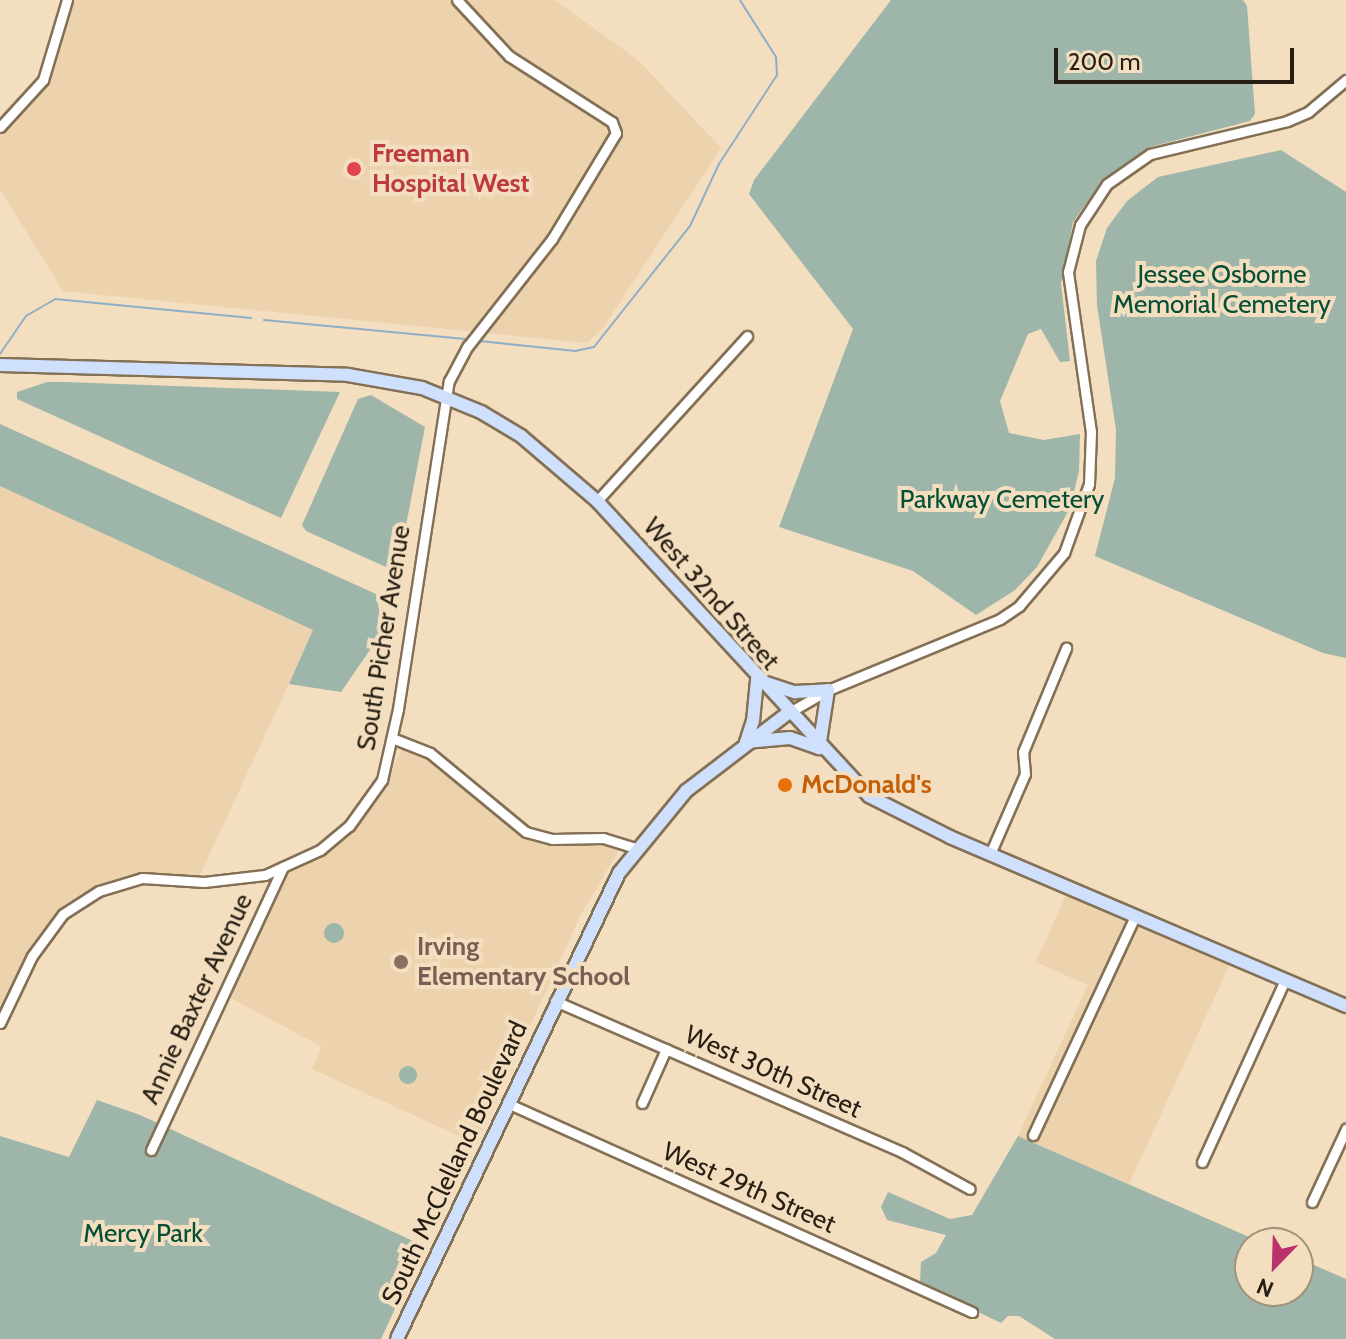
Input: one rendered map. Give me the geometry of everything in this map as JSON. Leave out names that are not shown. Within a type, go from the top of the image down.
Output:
[{"type":"main road","name":"West 32nd Street","points":[[0,365],[348,375],[445,396],[521,436],[597,501],[819,748],[869,796],[990,854],[1346,1006]]},
{"type":"main road","points":[[757,680],[795,692],[828,690],[819,748],[790,738],[746,742],[757,680]]},
{"type":"main road","name":"South McClelland Boulevard","points":[[397,1339],[599,909],[636,848],[686,791],[746,742],[788,713]]},
{"type":"street","points":[[0,127],[43,80],[67,0]]},
{"type":"street","name":"South Picher Avenue","points":[[0,1023],[32,956],[63,914],[99,891],[142,878],[204,882],[265,875],[320,850],[354,820],[382,780],[392,738],[445,396],[459,359],[552,239],[617,127],[509,56],[457,0]]},
{"type":"street","points":[[788,713],[828,690],[1000,619],[1019,606],[1064,553],[1089,484],[1091,432],[1068,272],[1080,225],[1107,184],[1150,154],[1287,121],[1308,112],[1346,80]]},
{"type":"street","points":[[597,501],[747,336]]},
{"type":"street","points":[[990,854],[1025,774],[1023,752],[1066,648]]},
{"type":"street","points":[[392,738],[435,757],[526,832],[552,839],[603,838],[636,848]]},
{"type":"street","name":"Annie Baxter Avenue","points":[[151,1150],[283,867]]},
{"type":"street","points":[[1033,1135],[1135,916]]},
{"type":"street","points":[[1202,1162],[1285,980]]},
{"type":"street","name":"West 30th Street","points":[[555,1001],[902,1152],[970,1189]]},
{"type":"street","points":[[642,1103],[666,1049]]},
{"type":"street","name":"West 29th Street","points":[[507,1103],[972,1312]]},
{"type":"street","points":[[1312,1202],[1346,1129]]},
{"type":"shaded area","name":"Freeman Hospital West","points":[[62,0],[555,0],[639,61],[721,148],[603,328],[587,343],[63,291],[0,189],[0,118],[37,83],[51,51]]},
{"type":"shaded area","points":[[0,486],[314,630],[197,881],[142,878],[99,891],[63,914],[32,956],[0,1023]]},
{"type":"shaded area","name":"Irving Elementary School","points":[[402,749],[418,751],[435,762],[525,837],[549,843],[612,844],[619,850],[581,914],[477,1144],[312,1069],[322,1047],[227,996],[283,876],[348,834],[372,807]]},
{"type":"shaded area","points":[[1066,895],[1229,966],[1129,1184],[1018,1136],[1088,985],[1036,962]]},
{"type":"green space","name":"Parkway Cemetery","points":[[891,0],[1243,0],[1247,6],[1255,114],[1250,121],[1150,147],[1102,181],[1073,222],[1061,284],[1070,361],[1060,362],[1041,329],[1028,334],[1000,401],[1009,433],[1044,440],[1080,434],[1079,471],[1070,508],[1037,567],[1015,590],[976,615],[913,571],[779,527],[853,329],[749,194],[754,180]]},
{"type":"green space","name":"Jessee Osborne Memorial Cemetery","points":[[1281,150],[1346,192],[1346,658],[1323,653],[1095,556],[1115,478],[1116,430],[1097,305],[1096,261],[1107,228],[1127,201],[1158,177]]},
{"type":"green space","points":[[47,382],[340,392],[281,518],[17,399],[17,392]]},
{"type":"green space","points":[[371,395],[425,427],[397,572],[306,531],[302,525],[358,399]]},
{"type":"green space","points":[[0,424],[376,594],[383,631],[341,692],[289,684],[313,630],[0,486]]},
{"type":"green space","points":[[334,923],[341,926],[344,933],[341,940],[334,943],[327,940],[324,933],[327,926]]},
{"type":"green space","points":[[408,1066],[417,1075],[408,1084],[399,1075]]},
{"type":"green space","name":"Mercy Park","points":[[97,1100],[140,1115],[424,1246],[381,1339],[0,1339],[0,1136],[69,1157]]},
{"type":"green space","points":[[1018,1136],[1234,1230],[1234,1307],[1314,1307],[1314,1265],[1346,1279],[1346,1339],[1055,1339],[1019,1316],[1008,1316],[1001,1323],[920,1284],[921,1262],[936,1253],[946,1235],[887,1220],[881,1207],[888,1192],[950,1219],[972,1215]]},
{"type":"waterway","points":[[480,341],[575,351],[594,347],[690,226],[719,164],[777,75],[776,57],[740,0]]},
{"type":"waterway","points":[[0,354],[26,316],[55,299],[251,318]]},
{"type":"waterway","points":[[264,320],[465,339]]},
{"type":"place","name":"Freeman Hospital West","points":[[354,169]]},
{"type":"place","name":"McDonald's","points":[[785,785]]},
{"type":"place","name":"Irving Elementary School","points":[[401,962]]}]
